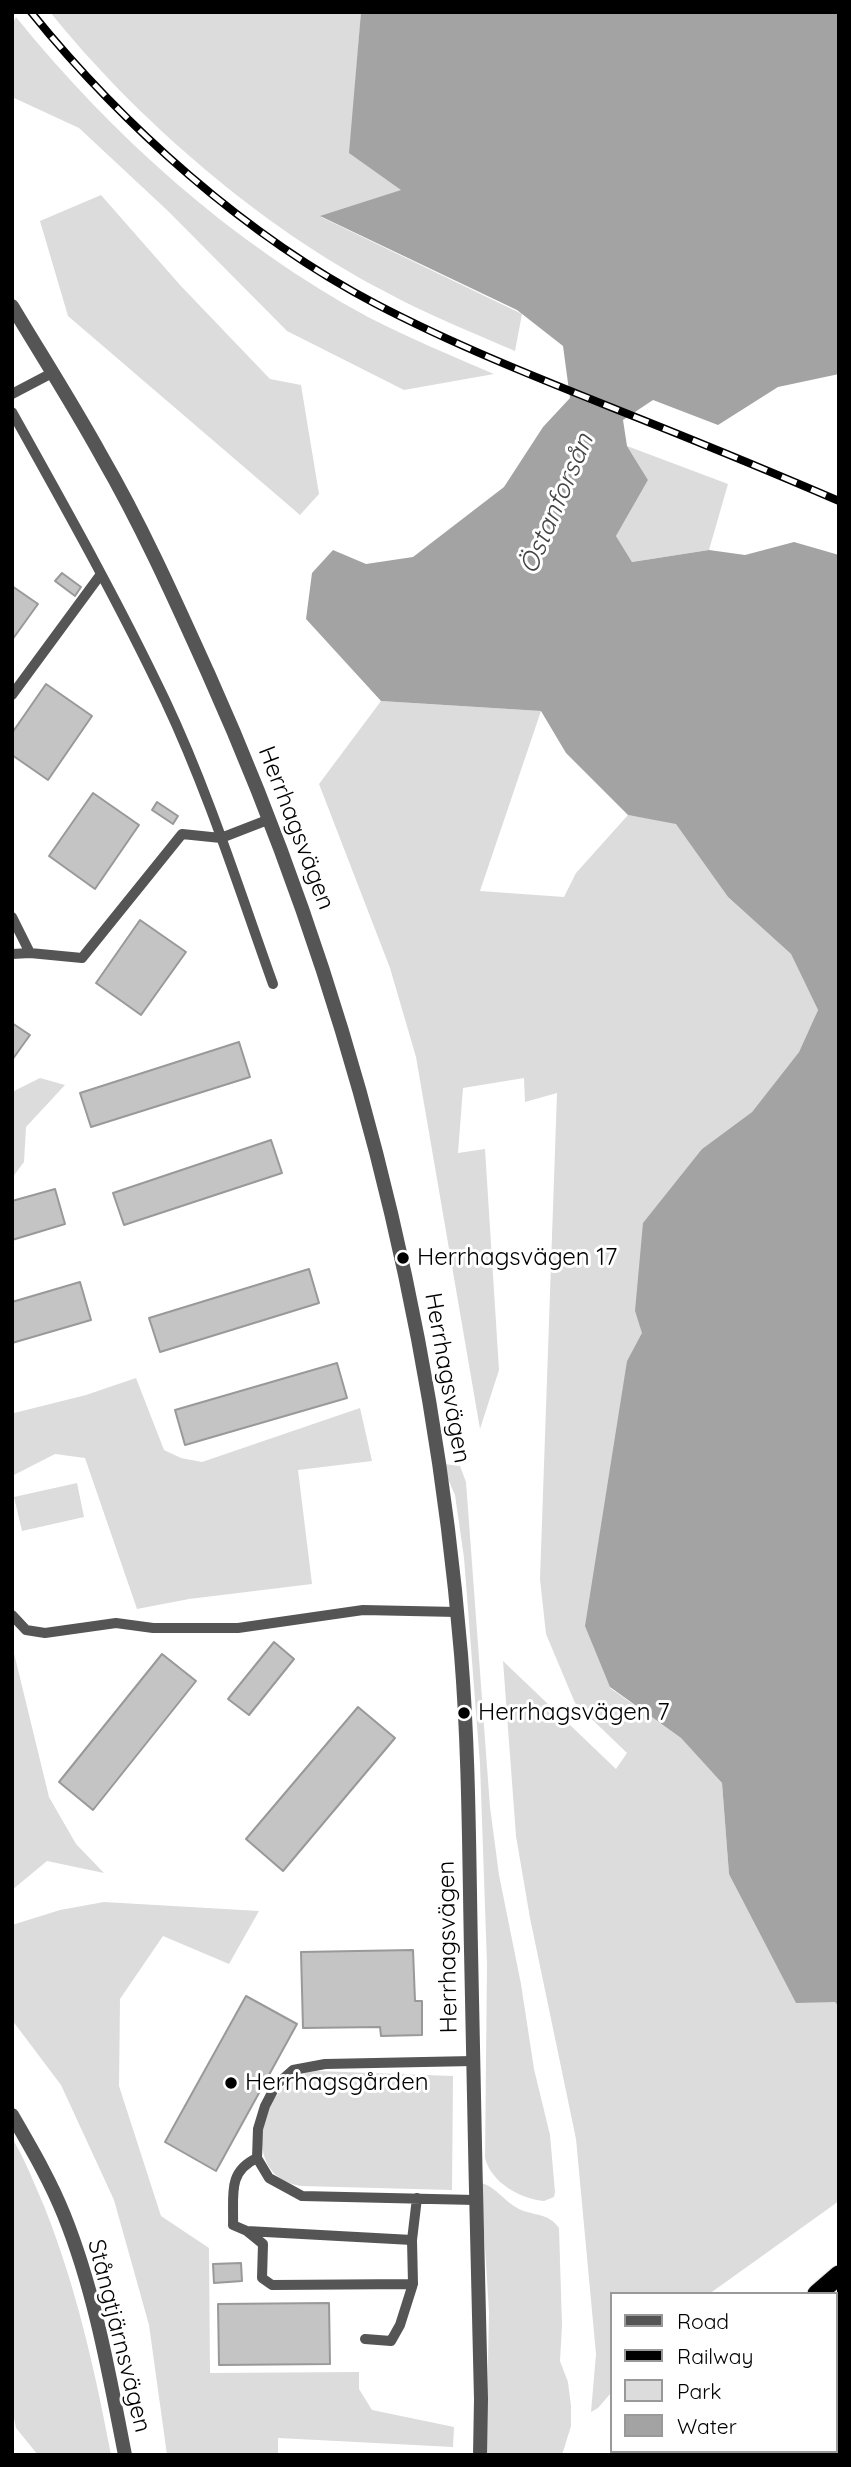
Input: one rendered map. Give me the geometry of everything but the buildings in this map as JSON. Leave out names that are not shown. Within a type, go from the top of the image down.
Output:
[{"type":"highway","points":[[819,2292],[839,2275]]},
{"type":"street","name":"Herrhagsvägen","points":[[12,306],[104,459],[176,603],[270,819],[293,878],[328,984],[397,1234],[425,1371],[462,1661],[468,1788],[480,2455]]},
{"type":"street","name":"Stångtjärnsvägen","points":[[12,2115],[41,2165],[59,2204],[87,2284],[125,2455]]},
{"type":"lane","points":[[12,394],[52,373]]},
{"type":"lane","points":[[12,412],[102,574],[166,702],[222,838],[273,984]]},
{"type":"lane","points":[[12,695],[102,574]]},
{"type":"lane","points":[[12,954],[82,958],[182,834],[222,838],[270,819]]},
{"type":"lane","points":[[12,917],[30,953]]},
{"type":"lane","points":[[12,1615],[26,1630],[44,1633],[116,1623],[153,1628],[238,1628],[363,1610],[457,1612]]},
{"type":"lane","points":[[473,2061],[325,2064],[293,2070],[276,2085],[265,2106],[258,2129],[257,2158],[269,2178],[302,2196],[475,2200]]},
{"type":"lane","points":[[257,2158],[243,2165],[236,2176],[233,2225],[247,2231],[263,2244],[262,2278],[272,2285],[413,2284]]},
{"type":"lane","points":[[365,2339],[391,2341],[400,2325],[413,2284],[412,2240],[417,2198]]},
{"type":"lane","points":[[247,2231],[412,2240]]},
{"type":"green space","points":[[50,12],[361,12],[350,153],[402,190],[321,217],[522,314],[515,351],[384,291],[292,236],[247,203],[161,131],[121,92]]},
{"type":"green space","points":[[16,17],[53,61],[134,145],[223,221],[318,288],[368,317],[494,374],[404,390],[287,331],[168,211],[79,128],[12,97],[12,25]]},
{"type":"green space","points":[[101,195],[180,285],[270,379],[301,385],[319,494],[300,515],[68,316],[40,221]]},
{"type":"green space","points":[[627,446],[728,484],[709,550],[632,562],[616,536],[648,480]]},
{"type":"green space","points":[[381,701],[541,711],[480,891],[564,897],[576,873],[628,815],[676,823],[728,897],[791,954],[818,1010],[799,1052],[752,1112],[702,1149],[635,1311],[643,1333],[627,1361],[610,1688],[681,1738],[722,1783],[729,1874],[839,2007],[839,2201],[712,2292],[610,2292],[610,2394],[591,2412],[596,2354],[576,2139],[530,1918],[516,1836],[503,1661],[616,1769],[627,1753],[575,1703],[546,1634],[540,1579],[557,1093],[525,1102],[524,1078],[463,1088],[458,1153],[485,1149],[499,1370],[480,1429],[416,1057],[390,968],[319,784]]},
{"type":"green space","points":[[40,1078],[65,1085],[26,1127],[24,1162],[12,1178],[12,1092]]},
{"type":"green space","points":[[136,1378],[164,1450],[181,1458],[202,1462],[360,1408],[372,1461],[298,1470],[312,1584],[189,1599],[137,1609],[85,1458],[55,1454],[12,1476],[14,1413],[86,1395]]},
{"type":"green space","points":[[444,1464],[460,1466],[466,1482],[490,1807],[499,1875],[521,1984],[534,2069],[550,2135],[555,2192],[554,2197],[544,2201],[526,2197],[508,2188],[493,2175],[485,2158],[487,1964],[480,1764],[464,1558],[455,1495]]},
{"type":"green space","points":[[77,1483],[84,1517],[22,1531],[14,1497]]},
{"type":"green space","points":[[12,1645],[49,1797],[76,1844],[104,1873],[47,1861],[12,1890]]},
{"type":"green space","points":[[104,1902],[259,1911],[229,1964],[163,1936],[120,1999],[119,2086],[161,2216],[209,2248],[210,2373],[359,2372],[359,2389],[372,2410],[454,2427],[453,2447],[278,2438],[278,2455],[167,2455],[149,2325],[114,2200],[61,2085],[12,2020],[12,1925],[60,1910]]},
{"type":"green space","points":[[317,2071],[453,2076],[452,2190],[301,2186],[280,2178],[267,2164],[262,2145],[264,2125],[271,2105],[283,2088],[298,2076]]},
{"type":"green space","points":[[12,2138],[44,2206],[66,2267],[91,2360],[111,2455],[38,2455],[16,2428],[12,2408]]},
{"type":"green space","points":[[481,2183],[491,2187],[519,2209],[546,2217],[559,2228],[562,2326],[560,2361],[568,2382],[571,2406],[571,2426],[562,2455],[486,2455],[489,2312]]},
{"type":"water","name":"Östanforsån","points":[[361,12],[839,12],[839,374],[778,387],[718,425],[653,400],[623,420],[627,446],[648,480],[616,536],[632,562],[709,550],[745,555],[794,542],[839,555],[839,2007],[835,2002],[796,2003],[729,1874],[722,1783],[681,1738],[610,1687],[585,1626],[627,1361],[642,1333],[635,1311],[643,1223],[702,1149],[752,1112],[799,1052],[818,1010],[791,954],[728,897],[676,824],[628,815],[566,753],[541,711],[381,701],[306,619],[312,573],[333,550],[366,564],[413,557],[504,487],[543,427],[570,398],[563,346],[517,310],[320,216],[401,190],[349,153]]},
{"type":"railway","points":[[31,12],[105,96],[146,137],[234,212],[328,277],[376,304],[475,351],[839,501]]},
{"type":"place","name":"Herrhagsvägen 17","points":[[403,1258]]},
{"type":"place","name":"Herrhagsvägen 7","points":[[464,1713]]},
{"type":"place","name":"Herrhagsgården","points":[[231,2083]]}]
